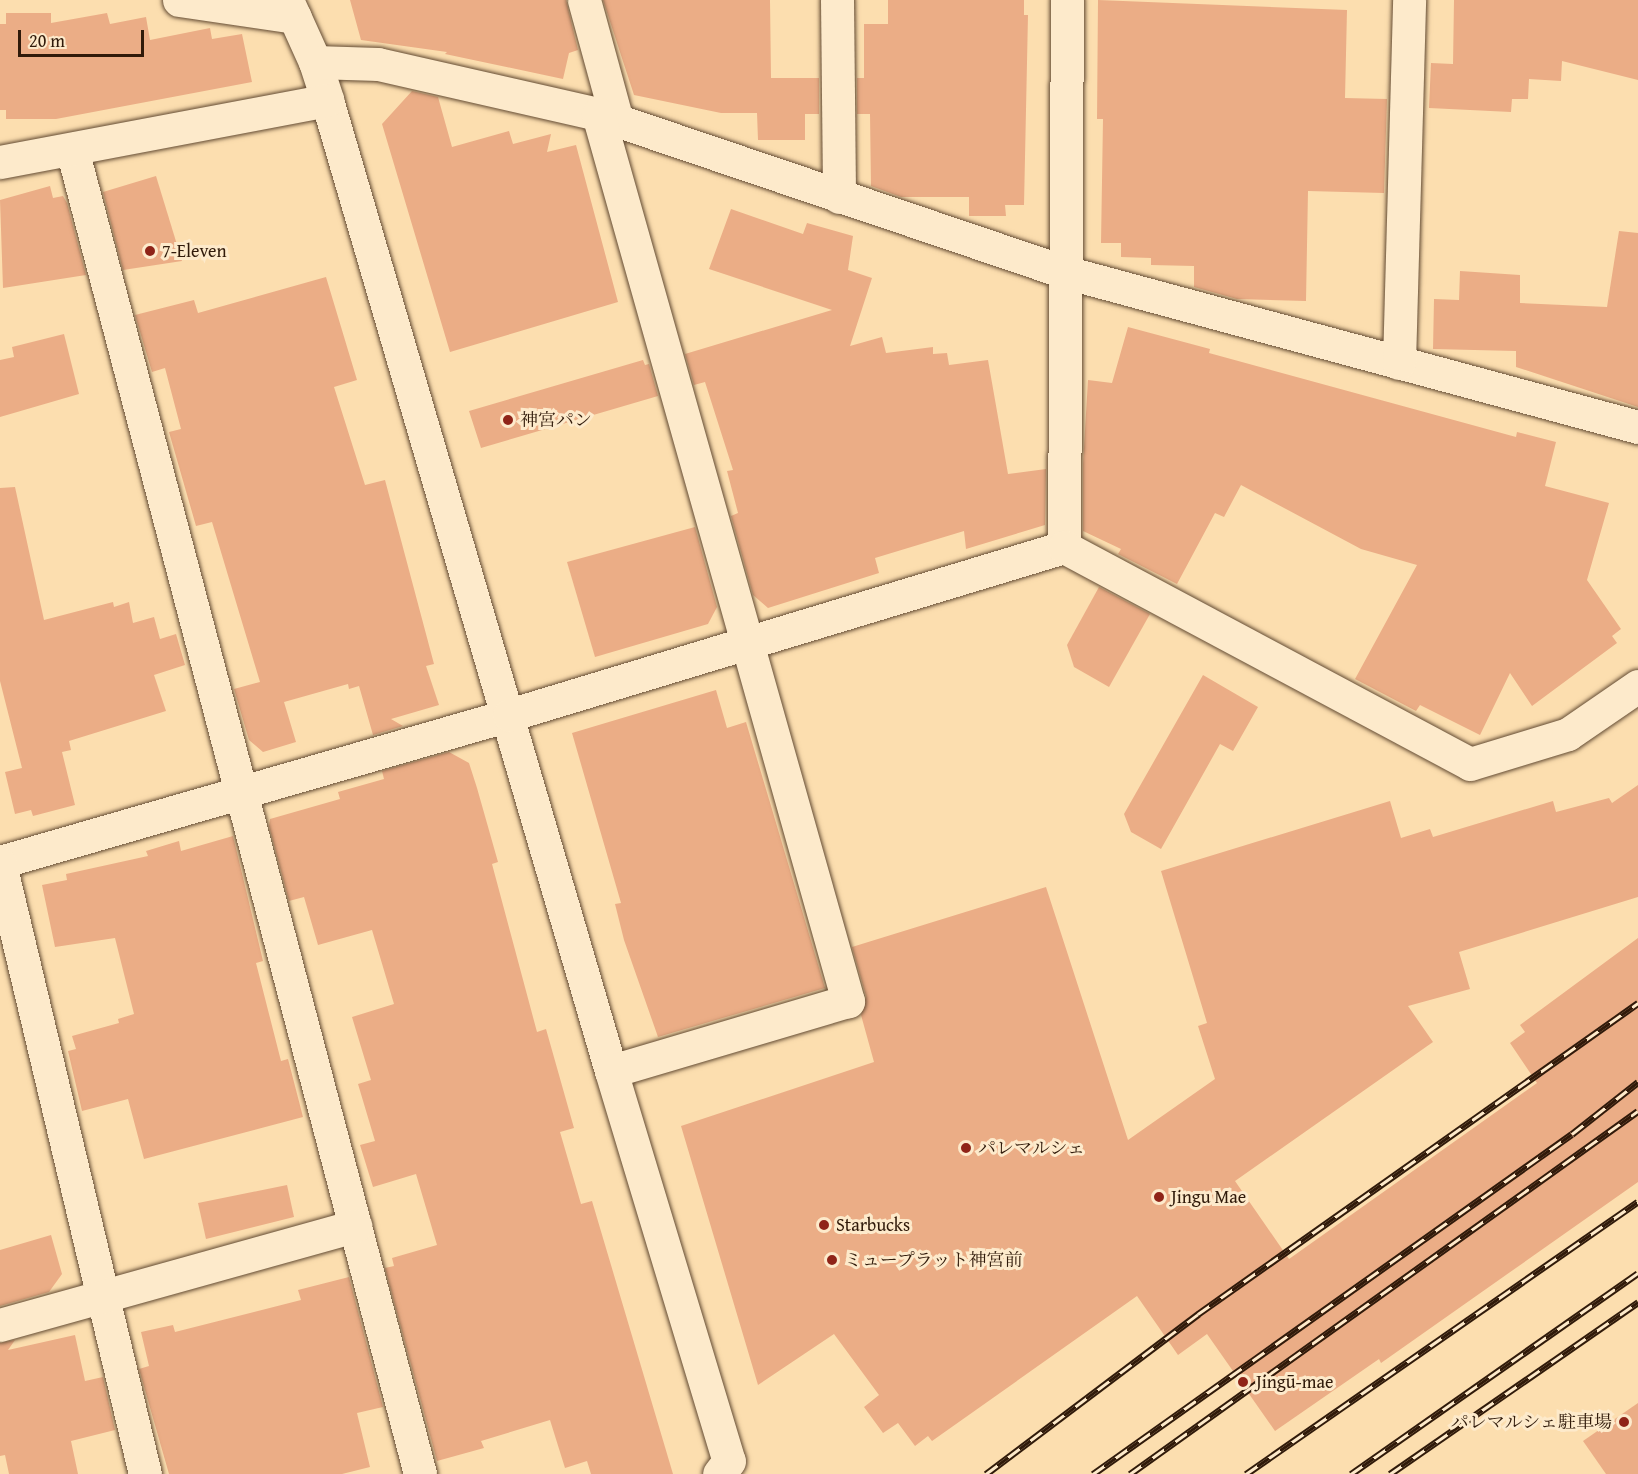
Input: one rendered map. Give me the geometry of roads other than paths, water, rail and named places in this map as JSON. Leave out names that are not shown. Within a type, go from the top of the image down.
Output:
[{"type":"street","points":[[179,0],[291,9],[315,62],[509,715],[611,1071],[729,1461],[719,1474]]},
{"type":"street","points":[[584,0],[607,117],[747,642],[848,1000],[611,1071]]},
{"type":"street","points":[[837,0],[839,197]]},
{"type":"street","points":[[1064,546],[1067,0]]},
{"type":"street","points":[[1399,363],[1409,0]]},
{"type":"street","points":[[315,62],[378,64],[607,117],[1065,272],[1638,427]]},
{"type":"street","points":[[0,162],[327,100]]},
{"type":"street","points":[[72,149],[420,1474]]},
{"type":"street","points":[[145,1474],[0,863],[240,790],[509,715],[1064,546],[1470,764],[1568,734],[1638,686]]},
{"type":"street","points":[[0,1325],[355,1226]]},
{"type":"railway","points":[[986,1474],[1198,1314],[1638,1003]]},
{"type":"railway","points":[[1093,1474],[1572,1134],[1638,1082]]},
{"type":"railway","points":[[1130,1474],[1638,1111]]},
{"type":"railway","points":[[1246,1474],[1638,1202]]},
{"type":"railway","points":[[1351,1474],[1638,1273]]},
{"type":"railway","points":[[1390,1474],[1638,1302]]},
{"type":"place","name":"7-Eleven","points":[[150,251]]},
{"type":"place","name":"神宮パン","points":[[508,420]]},
{"type":"place","name":"パレマルシェ","points":[[966,1148]]},
{"type":"place","name":"Jingu Mae","points":[[1159,1197]]},
{"type":"place","name":"Starbucks","points":[[824,1225]]},
{"type":"place","name":"ミュープラット神宮前","points":[[832,1260]]},
{"type":"place","name":"Jingū-mae","points":[[1243,1382]]},
{"type":"place","name":"パレマルシェ駐車場","points":[[1624,1422]]}]
